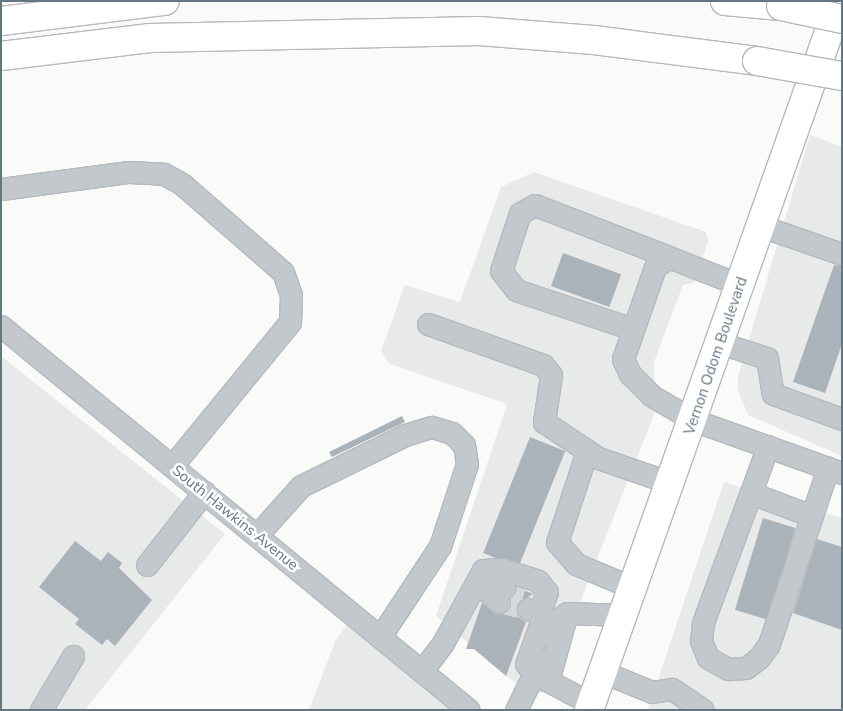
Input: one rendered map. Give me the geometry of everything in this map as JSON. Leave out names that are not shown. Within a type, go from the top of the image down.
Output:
[{"type":"main road","points":[[1,21],[165,1]]},
{"type":"main road","points":[[726,1],[781,6],[842,19]]},
{"type":"main road","name":"Vernon Odom Boulevard","points":[[591,707],[840,1]]},
{"type":"main road","points":[[1,56],[150,38],[479,31],[594,40],[757,61],[842,76]]},
{"type":"street","points":[[1,189],[129,172],[164,174],[182,184],[283,272],[291,295],[290,322],[172,466]]},
{"type":"street","points":[[633,330],[516,290],[501,271],[520,213],[535,205],[740,285]]},
{"type":"street","points":[[761,226],[842,254]]},
{"type":"street","points":[[669,257],[655,268],[623,359],[630,374],[652,396],[693,420],[768,446],[835,470],[812,516],[769,644],[759,658],[746,668],[728,669],[708,658],[701,641],[704,623],[768,446]]},
{"type":"street","points":[[428,324],[543,365],[551,375],[544,422],[587,451],[670,483]]},
{"type":"street","name":"South Hawkins Avenue","points":[[1,326],[380,636],[465,708]]},
{"type":"street","points":[[720,343],[767,358],[773,394],[842,419]]},
{"type":"street","points":[[256,535],[301,486],[405,435],[432,427],[452,433],[464,445],[467,464],[440,546],[380,636]]},
{"type":"street","points":[[587,451],[557,542],[576,564],[633,588]]},
{"type":"street","points":[[147,565],[204,492]]},
{"type":"street","points":[[751,493],[812,516]]},
{"type":"street","points":[[422,671],[444,643],[491,592],[483,570],[502,569],[538,581],[547,592],[546,615],[537,668],[516,710]]},
{"type":"street","points":[[546,615],[623,615]]},
{"type":"street","points":[[41,710],[74,656]]},
{"type":"street","points":[[537,668],[591,707]]},
{"type":"street","points":[[603,672],[652,692],[659,701],[672,689],[682,693],[703,710]]},
{"type":"shaded area","points":[[810,135],[842,147],[842,456],[748,415],[738,390],[738,376]]},
{"type":"shaded area","points":[[534,172],[706,232],[708,241],[695,282],[683,285],[654,362],[655,412],[545,691],[531,696],[436,616],[507,404],[390,364],[381,351],[405,285],[460,302],[501,187]]},
{"type":"shaded area","points":[[1,356],[225,534],[85,710],[1,710]]},
{"type":"shaded area","points":[[724,482],[842,518],[842,710],[648,710]]},
{"type":"shaded area","points":[[353,614],[469,710],[309,710],[335,642]]},
{"type":"building","points":[[563,253],[621,274],[609,307],[551,286]]},
{"type":"building","points":[[834,265],[842,266],[842,344],[825,393],[793,382]]},
{"type":"building","points":[[402,416],[405,422],[332,457],[329,452]]},
{"type":"building","points":[[530,437],[565,451],[518,567],[483,553]]},
{"type":"building","points":[[763,518],[796,528],[767,620],[735,610]]},
{"type":"building","points":[[817,539],[842,547],[842,630],[793,613]]},
{"type":"building","points":[[75,541],[101,561],[108,552],[122,563],[119,568],[152,600],[115,646],[107,639],[102,645],[75,624],[79,619],[39,587]]},
{"type":"building","points":[[516,587],[533,594],[516,605],[518,617],[526,622],[506,676],[474,649],[466,649],[482,603],[496,614],[503,614],[511,605]]},
{"type":"tunnel","points":[[504,587],[533,596]]},
{"type":"tunnel","points":[[499,602],[528,609]]}]
